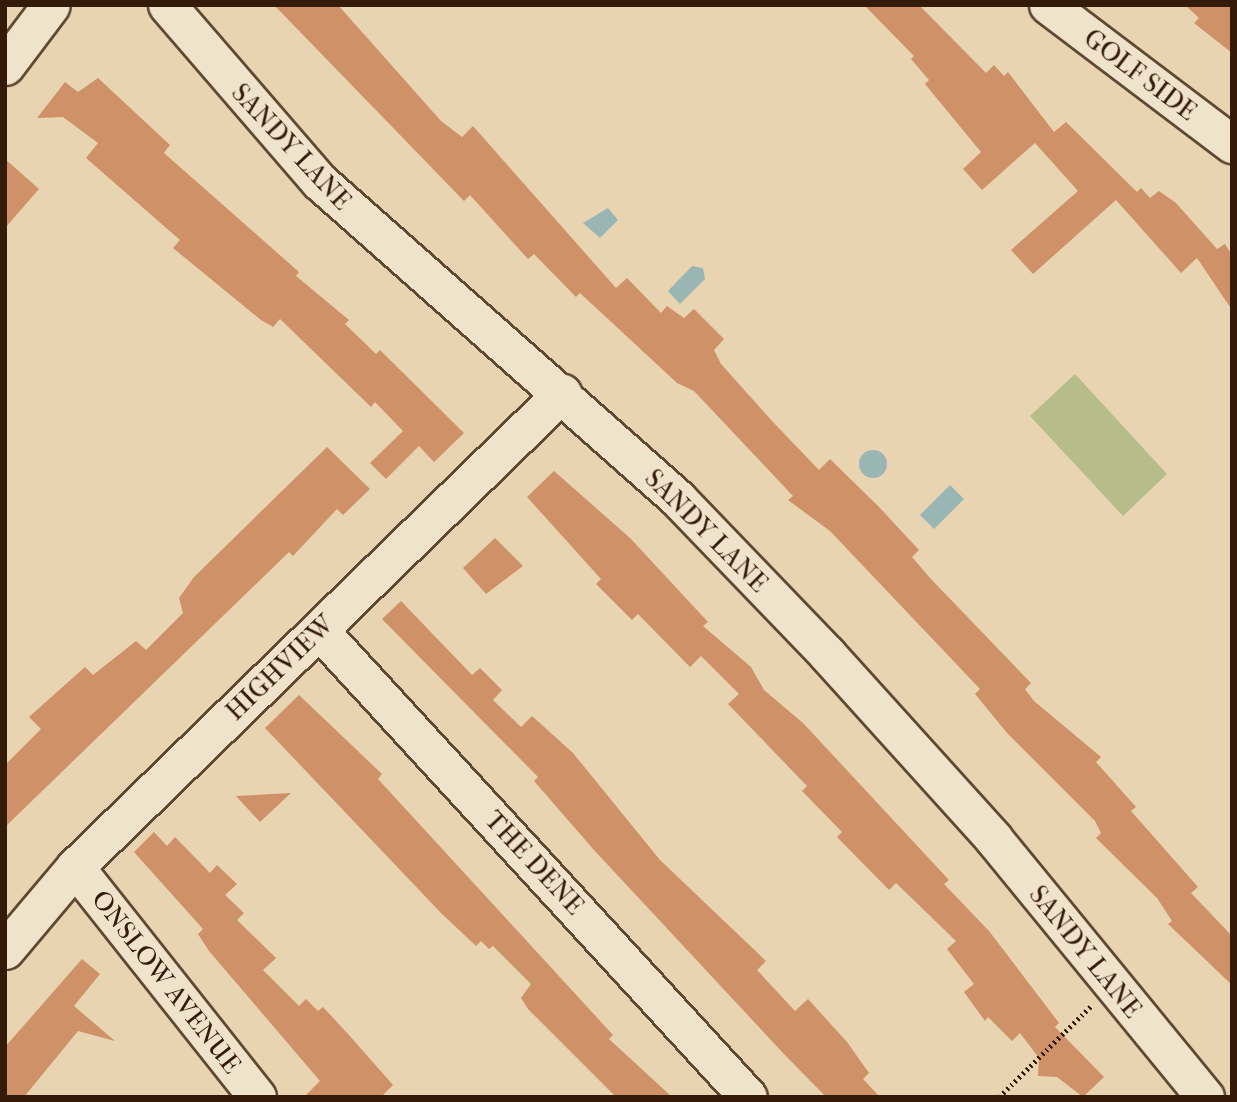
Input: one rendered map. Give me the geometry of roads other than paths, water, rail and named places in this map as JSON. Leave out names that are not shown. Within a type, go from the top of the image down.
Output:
[{"type":"street","points":[[5,65],[51,5]]},
{"type":"street","name":"SANDY LANE","points":[[167,5],[320,182],[413,270],[562,393],[678,499],[827,654],[993,838],[1111,986],[1205,1097]]},
{"type":"street","name":"GOLF SIDE","points":[[1048,5],[1232,144]]},
{"type":"street","name":"HIGHVIEW","points":[[5,950],[75,867],[562,393]]},
{"type":"street","name":"THE DENE","points":[[319,630],[748,1097]]},
{"type":"street","name":"ONSLOW AVENUE","points":[[75,867],[257,1097]]},
{"type":"water","points":[[608,208],[618,220],[600,238],[583,223]]},
{"type":"water","points":[[692,266],[703,268],[705,279],[680,304],[668,291]]},
{"type":"water","points":[[873,450],[883,454],[887,464],[883,474],[873,478],[863,474],[859,464],[863,454]]},
{"type":"water","points":[[950,485],[964,499],[934,529],[920,515]]}]
